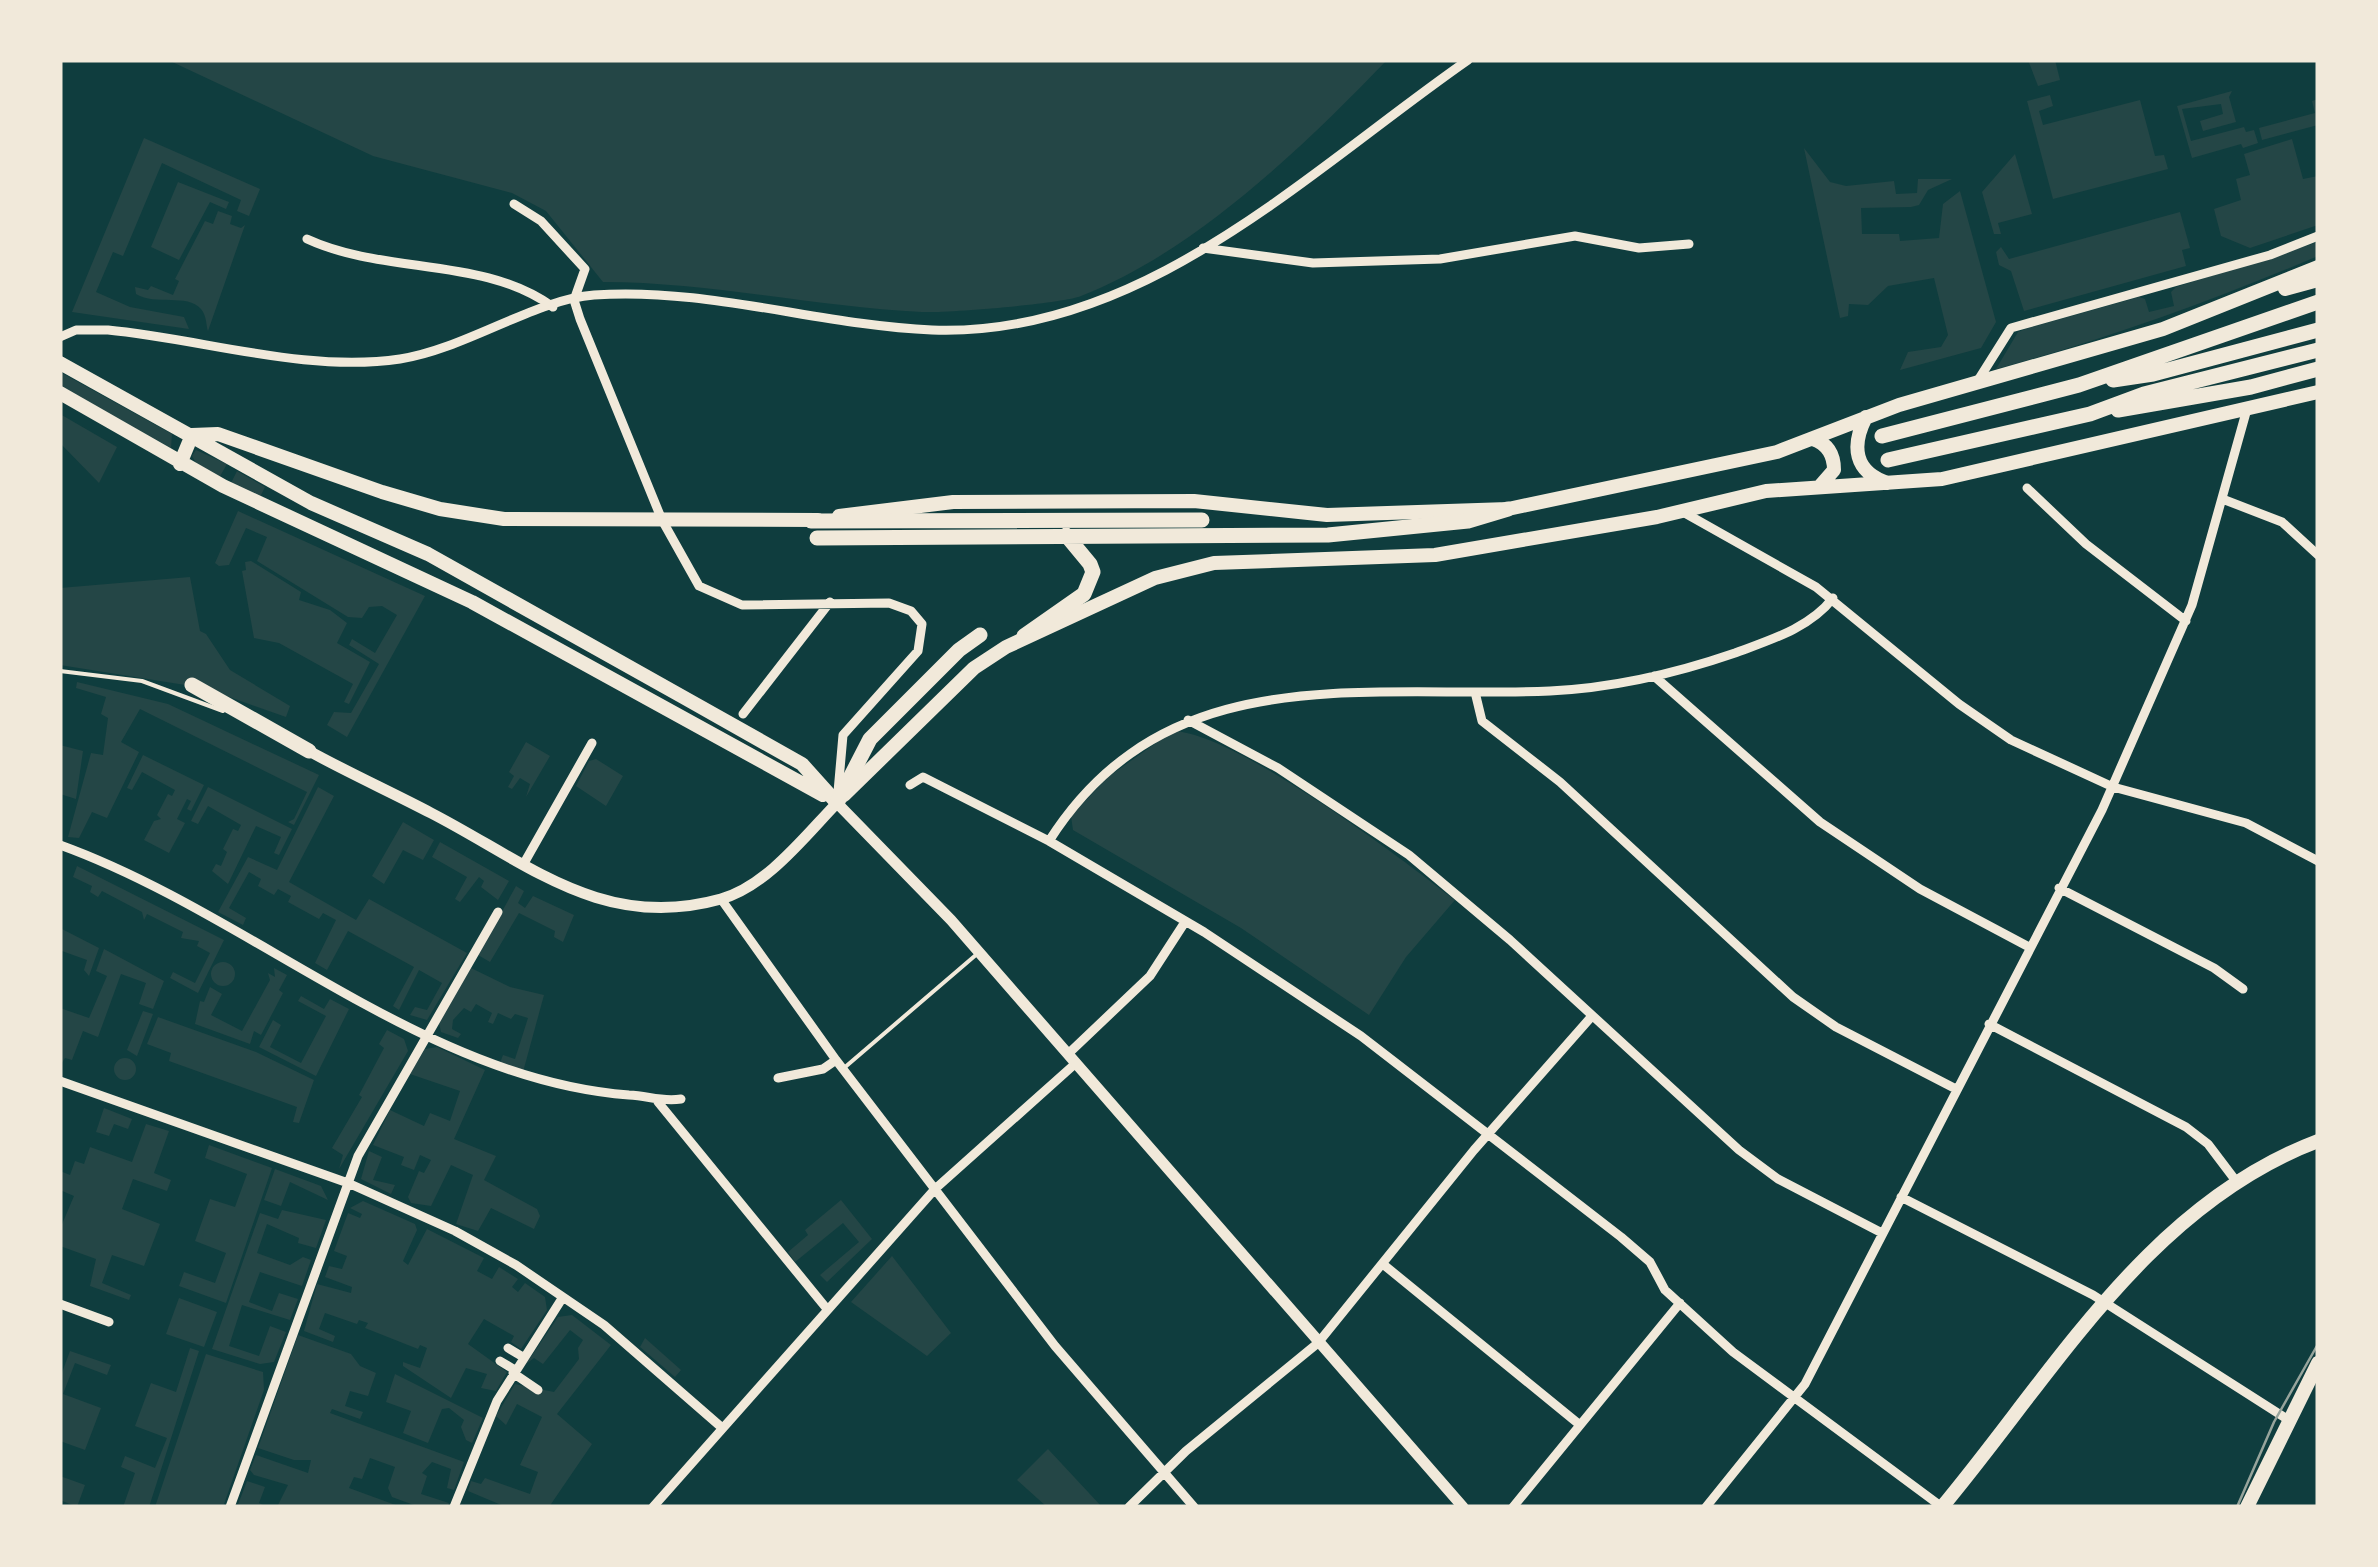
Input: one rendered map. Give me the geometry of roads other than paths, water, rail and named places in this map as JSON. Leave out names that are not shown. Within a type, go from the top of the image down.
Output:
[{"type":"highway","points":[[1882,436],[2079,385],[2318,302]]},
{"type":"highway","points":[[2079,385],[2154,374],[2318,330]]},
{"type":"highway","points":[[2090,414],[2144,394],[2318,350]]},
{"type":"highway","points":[[1888,460],[2090,414],[2251,387],[2318,369]]},
{"type":"highway","points":[[818,538],[1328,535],[1468,520],[1508,509]]},
{"type":"highway","points":[[810,521],[1202,520]]},
{"type":"highway","points":[[1024,636],[1084,594],[1090,584],[1090,564],[1066,535]]},
{"type":"highway","points":[[837,802],[870,739],[959,650],[980,635]]},
{"type":"highway","points":[[192,686],[309,752]]},
{"type":"main road","points":[[192,435],[218,434],[440,509],[504,519],[810,521],[891,506],[953,502],[1209,502],[1327,516],[1508,509],[1778,452],[1866,417],[2098,351],[2233,303],[2318,267]]},
{"type":"main road","points":[[2233,303],[2318,280]]},
{"type":"main road","points":[[60,363],[312,503],[428,554],[785,754],[802,764],[837,802]]},
{"type":"main road","points":[[837,802],[974,668],[1024,636],[1140,585],[1214,562],[1435,555],[1683,512],[1766,491],[1894,485],[2003,466],[2318,392]]},
{"type":"main road","points":[[60,393],[180,464],[453,592],[837,802]]},
{"type":"main road","points":[[1866,417],[1858,432],[1857,458],[1876,479],[1894,485]]},
{"type":"main road","points":[[180,464],[192,435]]},
{"type":"main road","points":[[1813,439],[1825,445],[1834,458],[1834,470],[1820,486]]},
{"type":"main road","points":[[1942,1507],[2106,1303],[2164,1238],[2236,1181],[2318,1141]]},
{"type":"main road","points":[[2247,1507],[2287,1419],[2318,1363]]},
{"type":"street","points":[[60,337],[76,330],[108,330],[367,362],[448,348],[574,300],[666,294],[860,325],[998,328],[1058,316],[1121,293],[1203,248],[1468,60]]},
{"type":"street","points":[[309,752],[564,888],[607,902],[662,907],[721,899],[764,874],[837,802],[843,735],[918,651],[924,631],[918,618],[889,602],[771,606],[725,601],[690,576],[662,520],[574,300],[585,268],[541,220],[514,204]]},
{"type":"street","points":[[1203,248],[1273,260],[1351,263],[1440,259],[1575,236],[1639,248],[1688,244]]},
{"type":"street","points":[[1976,384],[2011,328],[2270,254],[2318,236]]},
{"type":"street","points":[[307,239],[341,252],[512,282],[554,307]]},
{"type":"street","points":[[1706,1507],[1794,1399],[2112,787],[2186,621],[2225,500],[2247,409]]},
{"type":"street","points":[[2027,488],[2098,554],[2186,621]]},
{"type":"street","points":[[2225,500],[2282,522],[2318,555]]},
{"type":"street","points":[[1683,512],[1773,559],[1833,598],[1959,704],[1998,731],[2112,787],[2246,823],[2318,861]]},
{"type":"street","points":[[1049,841],[1075,803],[1107,769],[1188,720],[1233,704],[1288,695],[1554,691],[1654,676],[1756,645],[1810,622],[1833,598]]},
{"type":"street","points":[[743,714],[830,602]]},
{"type":"street","points":[[1654,676],[1820,822],[1920,889],[2028,946]]},
{"type":"street","points":[[1475,692],[1482,721],[1572,793],[1793,997],[1836,1027],[1956,1089]]},
{"type":"street","points":[[1188,720],[1278,768],[1409,855],[1510,940],[1738,1150],[1778,1178],[1882,1234]]},
{"type":"street","points":[[522,865],[592,743]]},
{"type":"street","points":[[910,785],[923,778],[1049,841],[1185,922],[1361,1036],[1490,1132],[1650,1262],[1665,1290],[1794,1399],[1942,1507]]},
{"type":"street","points":[[837,802],[863,825],[979,952],[1464,1507]]},
{"type":"street","points":[[60,845],[180,899],[479,1060],[532,1079],[588,1091],[642,1096],[658,1102],[681,1099]]},
{"type":"street","points":[[2060,888],[2214,968],[2243,989]]},
{"type":"street","points":[[721,899],[840,1064],[1055,1346],[1194,1507]]},
{"type":"street","points":[[230,1507],[358,1156],[498,912]]},
{"type":"street","points":[[653,1507],[720,1426],[936,1189],[1072,1058],[1150,976],[1185,922]]},
{"type":"street","points":[[1128,1507],[1318,1344],[1490,1132],[1592,1016]]},
{"type":"street","points":[[1989,1024],[2186,1127],[2208,1144],[2236,1181]]},
{"type":"street","points":[[778,1078],[840,1064]]},
{"type":"street","points":[[61,1085],[348,1183],[480,1244],[604,1325],[720,1426]]},
{"type":"street","points":[[658,1102],[827,1308]]},
{"type":"street","points":[[1902,1197],[2106,1303],[2287,1419]]},
{"type":"street","points":[[1384,1264],[1580,1425]]},
{"type":"street","points":[[454,1507],[480,1440],[514,1372],[563,1297]]},
{"type":"street","points":[[1513,1507],[1680,1303]]},
{"type":"street","points":[[60,1304],[109,1322]]},
{"type":"street","points":[[508,1348],[523,1357]]},
{"type":"street","points":[[500,1361],[538,1390]]},
{"type":"lane","points":[[60,671],[170,689],[256,723]]},
{"type":"lane","points":[[840,1064],[979,952]]},
{"type":"tram line","points":[[2237,1507],[2274,1422],[2318,1344]]}]
